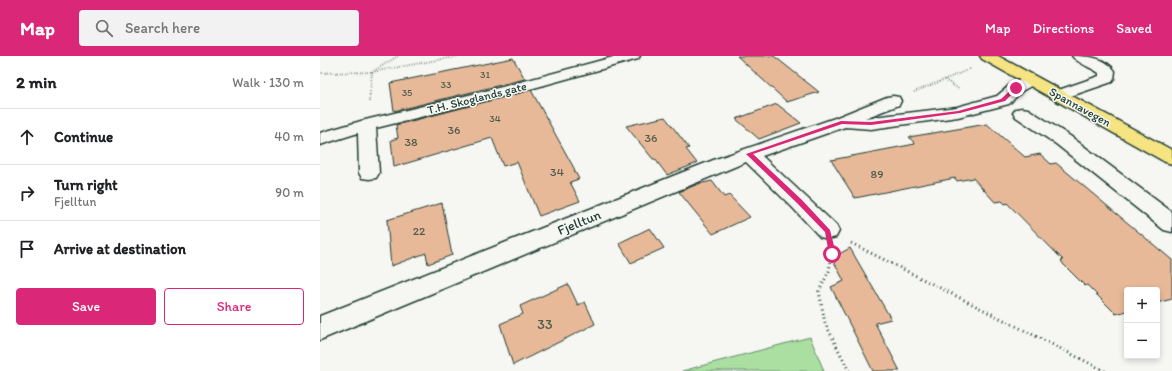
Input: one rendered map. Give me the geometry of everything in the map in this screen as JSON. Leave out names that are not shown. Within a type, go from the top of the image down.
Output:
[{"type":"main road","name":"Spannavegen","points":[[987,56],[1172,158]]},
{"type":"street","name":"T.H. Skoglands gate","points":[[320,139],[367,125],[506,91],[583,62],[633,56]]},
{"type":"street","points":[[1059,95],[1106,79],[1107,71],[1095,63],[1079,56]]},
{"type":"street","name":"Fjelltun","points":[[841,122],[871,124],[958,112],[1003,100],[1016,88],[1030,80]]},
{"type":"street","name":"Fjelltun","points":[[320,328],[749,154],[841,122],[893,101]]},
{"type":"street","points":[[1022,113],[1063,140],[1172,224]]},
{"type":"street","points":[[367,125],[369,173]]},
{"type":"street","points":[[749,154],[800,202],[828,231]]},
{"type":"path","points":[[372,72],[398,56]]},
{"type":"path","points":[[320,73],[372,72],[459,56]]},
{"type":"path","points":[[893,101],[975,67]]},
{"type":"path","points":[[367,125],[372,72]]},
{"type":"path","points":[[828,231],[832,254],[829,271],[819,291],[825,323],[849,371]]},
{"type":"path","points":[[828,231],[1104,371]]},
{"type":"green space","points":[[810,337],[824,371],[682,371]]},
{"type":"building","points":[[737,56],[774,56],[819,92],[787,102]]},
{"type":"building","points":[[513,58],[525,79],[394,111],[390,83]]},
{"type":"building","points":[[531,90],[579,179],[570,182],[580,201],[539,216],[517,162],[503,166],[492,138],[394,167],[391,140],[398,138],[396,125]]},
{"type":"building","points":[[777,104],[801,123],[759,139],[736,119]]},
{"type":"building","points":[[665,117],[689,148],[686,149],[697,163],[667,175],[626,126]]},
{"type":"building","points":[[987,124],[1025,157],[1040,154],[1051,164],[1056,163],[1172,260],[1172,299],[1160,302],[1160,287],[1124,287],[1124,312],[1116,314],[1087,285],[1085,286],[1064,265],[1061,261],[1063,260],[1007,203],[1005,204],[1002,201],[995,202],[973,178],[957,181],[955,178],[855,198],[831,160],[915,144],[909,137]]},
{"type":"building","points":[[712,181],[724,197],[729,195],[750,217],[713,234],[679,192],[698,184]]},
{"type":"building","points":[[442,203],[452,255],[428,264],[426,253],[391,266],[387,220]]},
{"type":"building","points":[[650,228],[664,248],[631,263],[619,243]]},
{"type":"building","points":[[850,248],[891,319],[875,323],[900,371],[873,371],[831,287],[844,281],[832,258]]},
{"type":"building","points":[[568,284],[578,305],[585,302],[595,324],[513,365],[500,324],[523,314],[520,306]]},
{"type":"route","points":[[832,254],[828,231],[800,202],[749,154],[841,122],[871,124],[958,112],[1003,100],[1016,88]]}]
